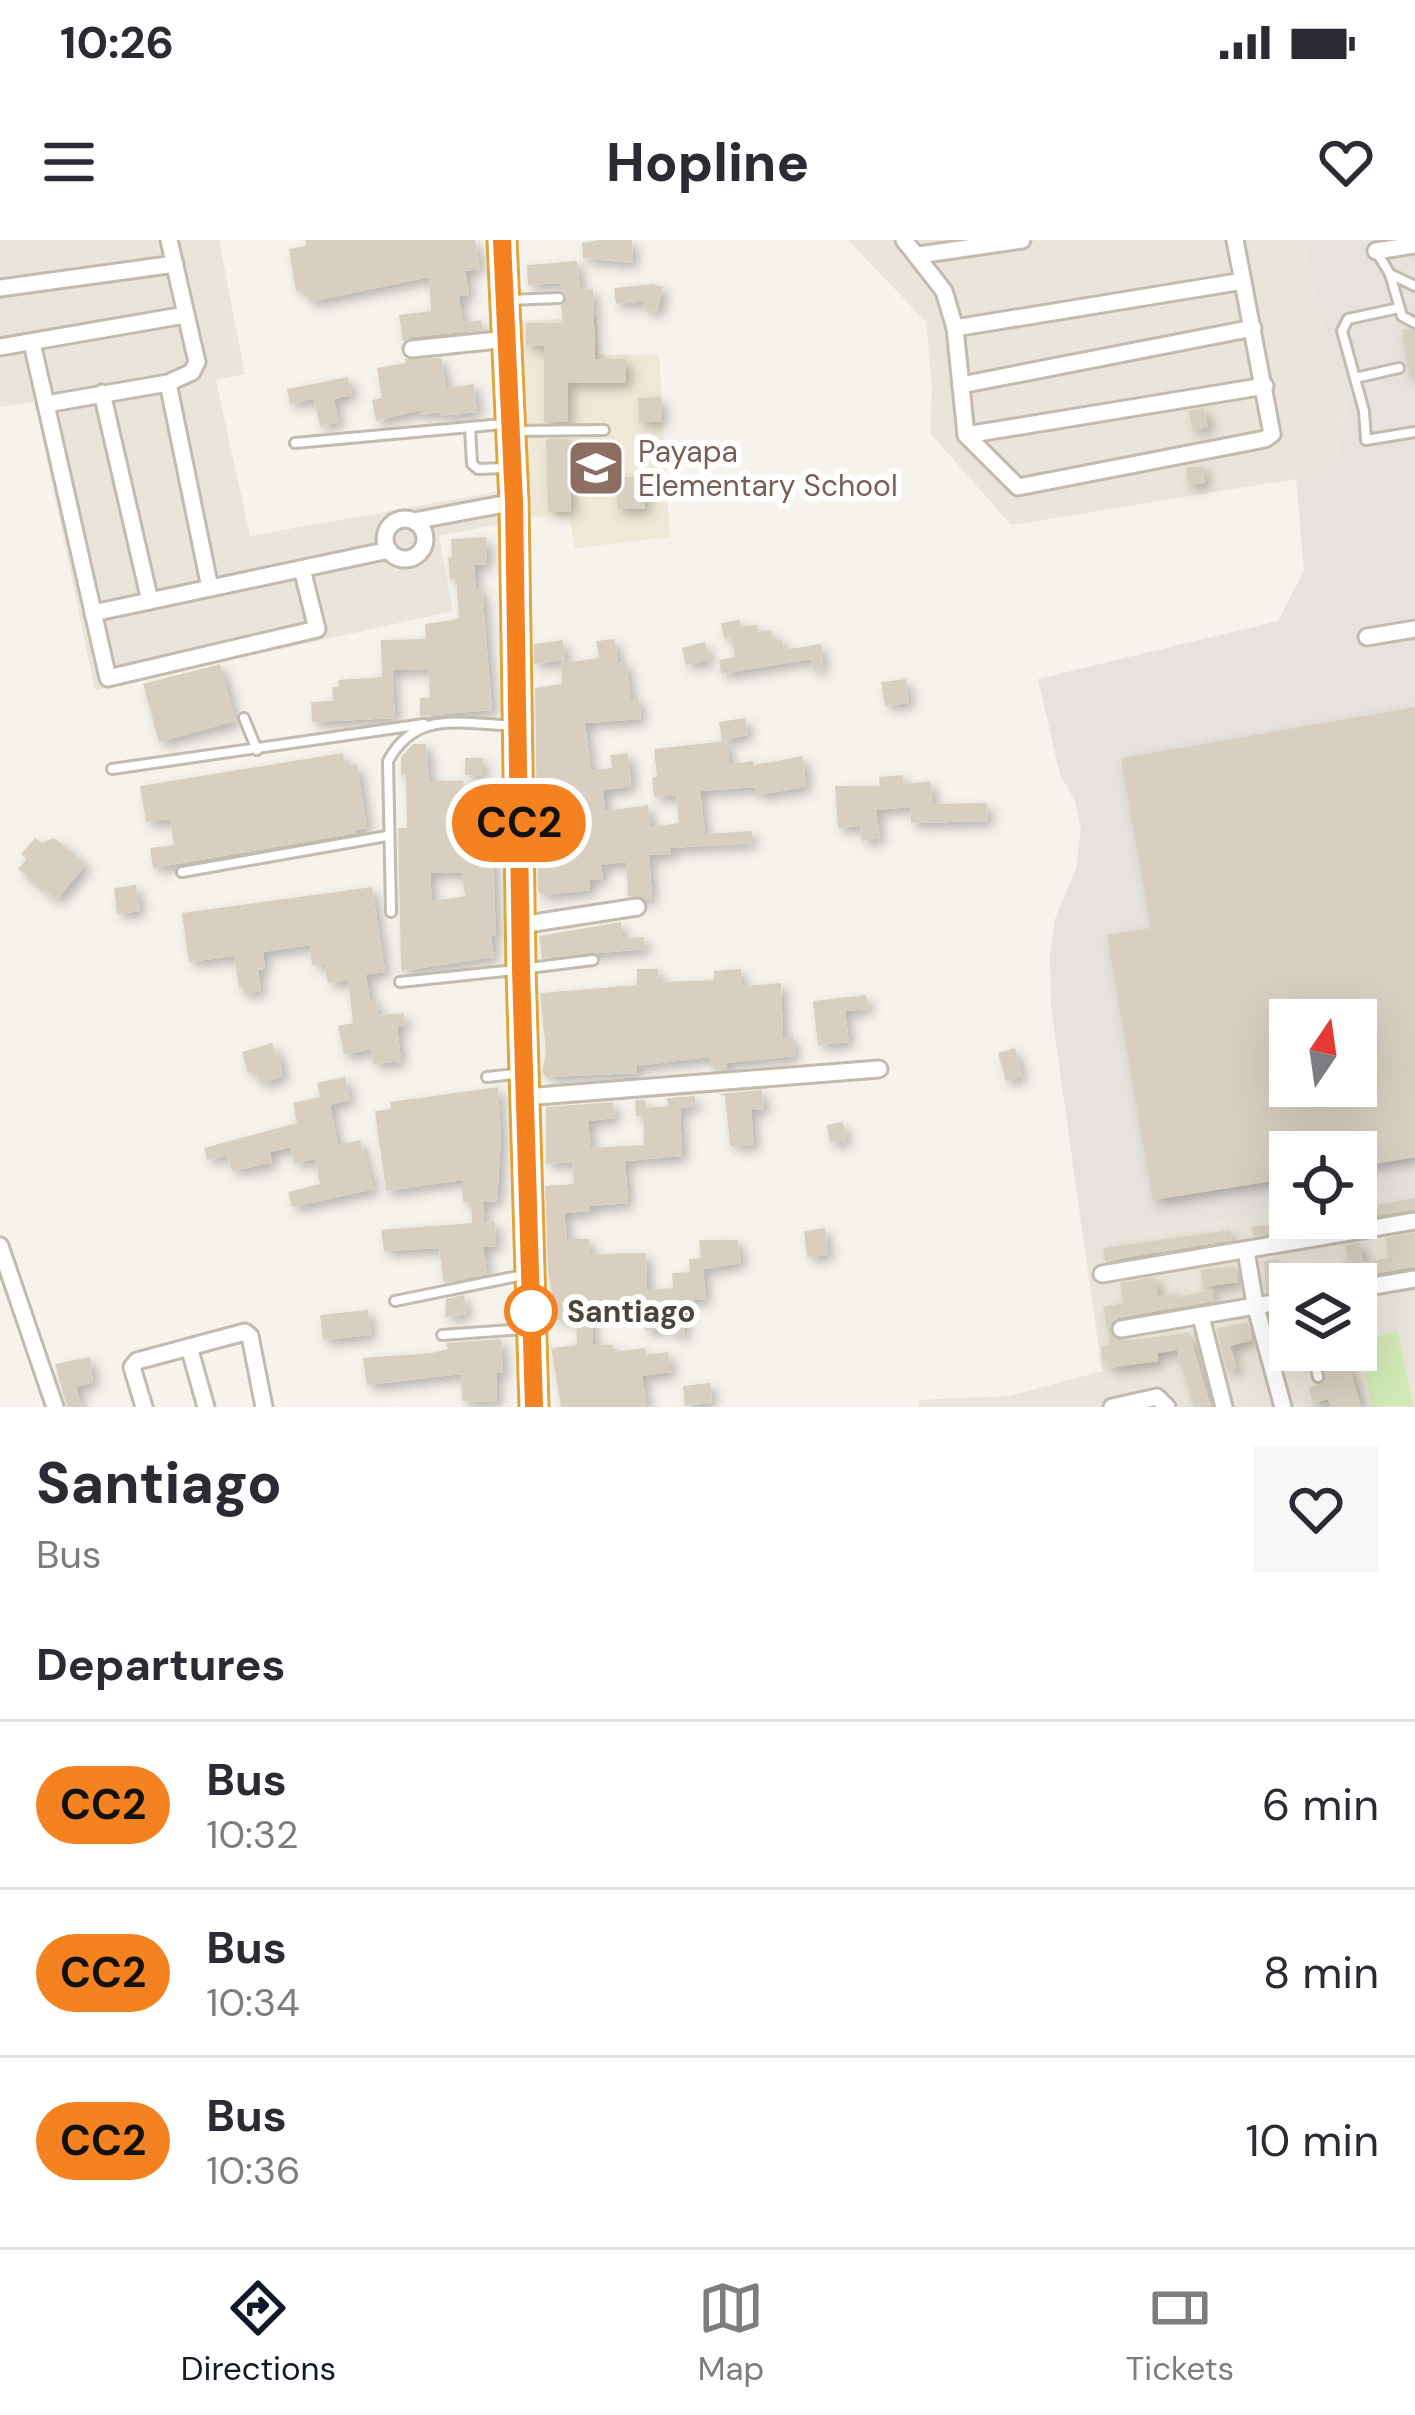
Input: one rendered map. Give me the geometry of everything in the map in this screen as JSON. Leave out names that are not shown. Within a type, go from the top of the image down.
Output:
[{"type":"highway","points":[[502,240],[514,502],[534,1406]]},
{"type":"street","points":[[46,404],[187,376],[196,362],[169,240]]},
{"type":"street","points":[[904,240],[944,291],[955,328],[966,435],[1018,487],[1265,440],[1274,429],[1235,240]]},
{"type":"street","points":[[919,255],[1022,240]]},
{"type":"street","points":[[1376,251],[1415,245]]},
{"type":"street","points":[[0,288],[175,264]]},
{"type":"street","points":[[955,328],[1243,281]]},
{"type":"street","points":[[0,347],[185,314]]},
{"type":"street","points":[[961,385],[1252,328]]},
{"type":"street","points":[[412,349],[508,339]]},
{"type":"street","points":[[32,343],[108,678],[317,629],[302,569]]},
{"type":"street","points":[[168,383],[210,588]]},
{"type":"street","points":[[966,435],[1265,386]]},
{"type":"street","points":[[102,393],[150,601]]},
{"type":"street","points":[[414,520],[425,537],[422,550],[404,559],[389,550],[385,536],[401,519],[514,502]]},
{"type":"street","points":[[93,614],[389,550]]},
{"type":"street","points":[[1367,637],[1415,629]]},
{"type":"street","points":[[521,925],[637,907]]},
{"type":"street","points":[[524,1085],[879,1069]]},
{"type":"street","points":[[1102,1274],[1415,1221]]},
{"type":"street","points":[[0,1246],[55,1407]]},
{"type":"street","points":[[1246,1251],[1283,1407]]},
{"type":"street","points":[[1377,1285],[1415,1279]]},
{"type":"street","points":[[1120,1329],[1269,1302]]},
{"type":"street","points":[[1201,1317],[1224,1407]]},
{"type":"street","points":[[144,1407],[133,1367],[137,1360],[245,1332],[250,1336],[264,1407]]},
{"type":"street","points":[[189,1347],[206,1407]]},
{"type":"street","points":[[1112,1407],[1157,1397],[1167,1407]]},
{"type":"street","points":[[518,1407],[534,1406]]},
{"type":"lane","points":[[1376,251],[1390,274],[1399,308],[1406,320],[1415,323]]},
{"type":"lane","points":[[1390,274],[1412,285]]},
{"type":"lane","points":[[507,300],[559,298]]},
{"type":"lane","points":[[1399,308],[1343,322],[1342,331],[1364,410],[1366,440],[1415,432]]},
{"type":"lane","points":[[1354,377],[1399,368]]},
{"type":"lane","points":[[470,427],[472,464],[478,469],[513,468]]},
{"type":"lane","points":[[295,443],[470,427],[604,430]]},
{"type":"lane","points":[[244,718],[256,750]]},
{"type":"lane","points":[[112,769],[424,724],[516,726]]},
{"type":"lane","points":[[391,911],[388,760],[399,740],[424,724]]},
{"type":"lane","points":[[182,872],[387,836]]},
{"type":"lane","points":[[400,982],[593,960]]},
{"type":"lane","points":[[487,1076],[524,1085]]},
{"type":"lane","points":[[395,1301],[530,1274]]},
{"type":"lane","points":[[442,1335],[532,1329]]},
{"type":"lane","points":[[1317,1371],[1318,1377]]},
{"type":"shaded area","points":[[0,240],[219,240],[245,374],[216,380],[250,536],[502,491],[507,523],[439,536],[453,611],[95,690],[35,402],[0,407]]},
{"type":"shaded area","points":[[848,240],[1304,240],[1311,281],[1347,402],[1333,473],[1011,525],[930,433],[932,387],[926,322]]},
{"type":"shaded area","points":[[1304,240],[1415,240],[1415,1190],[1377,1196],[1377,1131],[1269,1131],[1269,1213],[1084,1243],[1051,1007],[1050,956],[1055,919],[1076,868],[1081,828],[1075,801],[1060,774],[1038,679],[1278,621],[1304,571],[1296,478],[1333,473],[1347,403],[1311,281]]},
{"type":"shaded area","name":"Payapa Elementary School","points":[[597,317],[599,354],[659,355],[670,537],[575,548],[569,516],[527,517],[522,321]]},
{"type":"shaded area","points":[[1415,1190],[1415,1407],[919,1407],[919,1400],[1010,1396],[1102,1371],[1084,1243],[1269,1213],[1269,1239],[1377,1239],[1377,1196]]},
{"type":"green space","points":[[1398,1332],[1413,1406],[1372,1407],[1364,1371],[1377,1371],[1377,1336]]},
{"type":"building","points":[[305,240],[475,240],[480,269],[465,271],[469,295],[459,296],[463,323],[481,320],[483,330],[411,337],[403,342],[399,315],[431,311],[429,277],[309,302],[306,289],[296,291],[289,249],[306,246]]},
{"type":"building","points":[[632,240],[633,263],[583,258],[582,243]]},
{"type":"building","points":[[577,261],[580,290],[593,289],[595,359],[626,359],[626,383],[568,383],[568,422],[544,422],[544,346],[526,346],[526,323],[563,323],[561,306],[567,297],[560,283],[528,285],[527,265]]},
{"type":"building","points":[[663,287],[657,312],[643,309],[645,301],[616,304],[614,288]]},
{"type":"building","points":[[1402,330],[1415,331],[1415,376],[1409,376]]},
{"type":"building","points":[[441,358],[446,388],[474,384],[477,412],[441,416],[440,412],[420,415],[420,410],[376,421],[372,400],[382,398],[377,368],[406,363],[405,359]]},
{"type":"building","points":[[348,377],[352,395],[334,399],[339,422],[320,426],[314,398],[290,404],[287,389]]},
{"type":"building","points":[[661,397],[662,422],[639,422],[638,398]]},
{"type":"building","points":[[1204,408],[1208,427],[1193,430],[1188,411]]},
{"type":"building","points":[[546,439],[569,439],[571,511],[548,512]]},
{"type":"building","points":[[1203,466],[1205,483],[1188,485],[1186,468]]},
{"type":"building","points":[[616,477],[644,477],[645,509],[617,509]]},
{"type":"building","points":[[486,537],[487,564],[474,565],[476,590],[482,589],[492,710],[420,716],[420,698],[430,698],[428,669],[392,670],[395,718],[312,722],[311,702],[333,701],[332,687],[339,687],[338,680],[382,677],[381,640],[426,639],[425,624],[459,619],[456,578],[450,579],[451,539]]},
{"type":"building","points":[[740,620],[741,627],[771,630],[773,641],[782,639],[784,650],[821,644],[823,668],[812,670],[811,659],[721,674],[719,660],[735,657],[732,637],[724,638],[721,623]]},
{"type":"building","points":[[615,639],[618,663],[626,662],[631,699],[639,699],[641,719],[585,723],[591,771],[612,768],[610,755],[628,753],[631,787],[603,790],[605,811],[648,805],[651,827],[679,823],[676,795],[654,797],[654,749],[726,741],[730,764],[753,761],[754,765],[803,756],[806,787],[756,795],[755,787],[700,791],[705,834],[752,831],[752,843],[670,848],[671,855],[649,855],[652,900],[628,896],[626,862],[601,865],[603,879],[589,880],[590,890],[544,895],[538,892],[535,688],[562,684],[561,663],[599,658],[596,641]]},
{"type":"building","points":[[563,640],[565,660],[534,664],[534,644]]},
{"type":"building","points":[[705,642],[709,660],[686,665],[682,648]]},
{"type":"building","points":[[220,664],[236,721],[159,742],[143,684]]},
{"type":"building","points":[[906,679],[909,703],[885,706],[881,682]]},
{"type":"building","points":[[1415,707],[1415,1157],[1377,1163],[1377,1131],[1269,1131],[1269,1181],[1153,1200],[1107,935],[1151,928],[1121,758]]},
{"type":"building","points":[[745,718],[748,735],[722,740],[719,722]]},
{"type":"building","points":[[413,744],[426,744],[429,781],[463,781],[463,800],[485,800],[488,836],[492,836],[494,957],[401,971],[398,828],[407,828],[401,757]],"holes":[[[430,873],[462,873],[465,896],[432,901]]]},
{"type":"building","points":[[343,753],[345,766],[357,764],[367,828],[153,868],[150,848],[174,845],[170,819],[146,822],[140,786]]},
{"type":"building","points":[[465,758],[483,758],[483,776],[465,775]]},
{"type":"building","points":[[903,775],[903,784],[930,781],[933,804],[987,803],[988,821],[911,823],[910,807],[876,810],[880,838],[862,841],[860,826],[838,828],[835,786],[880,786],[879,777]]},
{"type":"building","points":[[35,838],[42,843],[54,838],[86,864],[57,900],[18,869],[27,859],[21,854]]},
{"type":"building","points":[[136,885],[140,911],[117,914],[114,888]]},
{"type":"building","points":[[372,887],[385,972],[366,975],[370,1001],[376,1000],[378,1015],[404,1013],[405,1025],[397,1026],[401,1061],[373,1064],[371,1049],[344,1055],[338,1026],[353,1023],[348,980],[328,983],[325,963],[312,965],[310,945],[263,952],[265,969],[258,970],[261,991],[244,994],[234,956],[189,962],[182,913]]},
{"type":"building","points":[[621,922],[622,938],[644,937],[645,949],[542,958],[539,936]]},
{"type":"building","points":[[637,969],[658,969],[659,982],[714,980],[714,971],[741,969],[742,986],[781,983],[783,1037],[793,1037],[795,1056],[726,1063],[727,1069],[715,1070],[709,1057],[636,1066],[637,1073],[546,1077],[542,1072],[546,1052],[540,993],[637,985]]},
{"type":"building","points":[[866,995],[868,1009],[845,1011],[849,1042],[818,1045],[813,1001]]},
{"type":"building","points":[[272,1043],[276,1055],[280,1054],[282,1077],[260,1083],[256,1071],[248,1073],[242,1052]]},
{"type":"building","points":[[1015,1048],[1022,1077],[1006,1081],[998,1053]]},
{"type":"building","points":[[345,1077],[350,1100],[330,1105],[338,1145],[360,1140],[374,1189],[292,1207],[288,1192],[320,1184],[315,1159],[294,1163],[291,1147],[270,1152],[272,1163],[247,1168],[232,1170],[227,1155],[207,1160],[204,1148],[297,1123],[293,1103],[320,1097],[317,1083]]},
{"type":"building","points":[[498,1087],[497,1201],[483,1202],[484,1223],[495,1222],[496,1246],[483,1247],[487,1274],[444,1283],[439,1248],[384,1251],[381,1230],[472,1223],[471,1202],[463,1202],[463,1180],[386,1191],[375,1111],[391,1109],[390,1102]]},
{"type":"building","points":[[762,1090],[764,1109],[751,1110],[754,1145],[730,1146],[725,1096],[718,1094]]},
{"type":"building","points":[[695,1096],[696,1106],[680,1108],[682,1156],[625,1161],[628,1203],[564,1213],[567,1239],[589,1239],[590,1254],[646,1253],[647,1290],[673,1288],[672,1273],[690,1272],[689,1259],[701,1258],[699,1240],[738,1240],[741,1263],[703,1269],[706,1299],[684,1301],[685,1334],[673,1335],[672,1327],[645,1331],[642,1308],[592,1312],[593,1344],[613,1345],[614,1352],[645,1348],[646,1355],[668,1352],[671,1372],[642,1376],[647,1407],[561,1407],[550,1341],[552,1348],[577,1345],[576,1319],[556,1320],[548,1269],[545,1186],[574,1184],[572,1162],[546,1164],[546,1107],[613,1102],[615,1118],[588,1121],[591,1148],[644,1145],[644,1116],[636,1116],[635,1100],[645,1100],[646,1108],[668,1106],[667,1098]]},
{"type":"building","points":[[843,1122],[846,1141],[830,1143],[827,1125]]},
{"type":"building","points":[[1415,1198],[1415,1209],[1377,1215],[1377,1205]]},
{"type":"building","points":[[1269,1224],[1269,1233],[1253,1236],[1252,1227]]},
{"type":"building","points":[[825,1228],[828,1255],[807,1257],[804,1231]]},
{"type":"building","points":[[1230,1230],[1232,1240],[1105,1261],[1103,1248]]},
{"type":"building","points":[[1415,1233],[1415,1267],[1377,1273],[1377,1263],[1344,1263],[1345,1245],[1360,1243],[1363,1262],[1389,1258],[1385,1238]]},
{"type":"building","points":[[1278,1259],[1279,1263],[1269,1263],[1266,1292],[1264,1261]]},
{"type":"building","points":[[1235,1266],[1238,1282],[1203,1287],[1200,1270]]},
{"type":"building","points":[[1154,1277],[1158,1296],[1177,1293],[1178,1298],[1212,1289],[1214,1301],[1118,1318],[1110,1324],[1110,1332],[1122,1341],[1189,1333],[1211,1407],[1194,1407],[1177,1350],[1157,1353],[1158,1361],[1109,1368],[1103,1359],[1101,1346],[1110,1345],[1103,1307],[1124,1303],[1120,1283]]},
{"type":"building","points":[[464,1295],[467,1314],[445,1317],[446,1299]]},
{"type":"building","points":[[368,1310],[371,1335],[323,1340],[320,1315]]},
{"type":"building","points":[[1248,1323],[1252,1340],[1230,1346],[1237,1368],[1227,1371],[1216,1328]]},
{"type":"building","points":[[501,1339],[503,1373],[496,1373],[497,1402],[462,1401],[461,1374],[367,1385],[363,1358],[432,1353],[448,1349],[446,1343]]},
{"type":"building","points":[[90,1357],[93,1382],[76,1387],[82,1407],[67,1407],[55,1364]]},
{"type":"building","points":[[1324,1371],[1351,1371],[1361,1407],[1331,1407],[1328,1399],[1313,1403],[1309,1388],[1324,1382]]},
{"type":"building","points":[[710,1383],[712,1402],[685,1406],[683,1386]]},
{"type":"bus line","name":"CC2","points":[[502,240],[514,502],[534,1407]]},
{"type":"place","name":"Payapa Elementary School","points":[[596,468]]},
{"type":"place","name":"Santiago","points":[[531,1311]]}]
